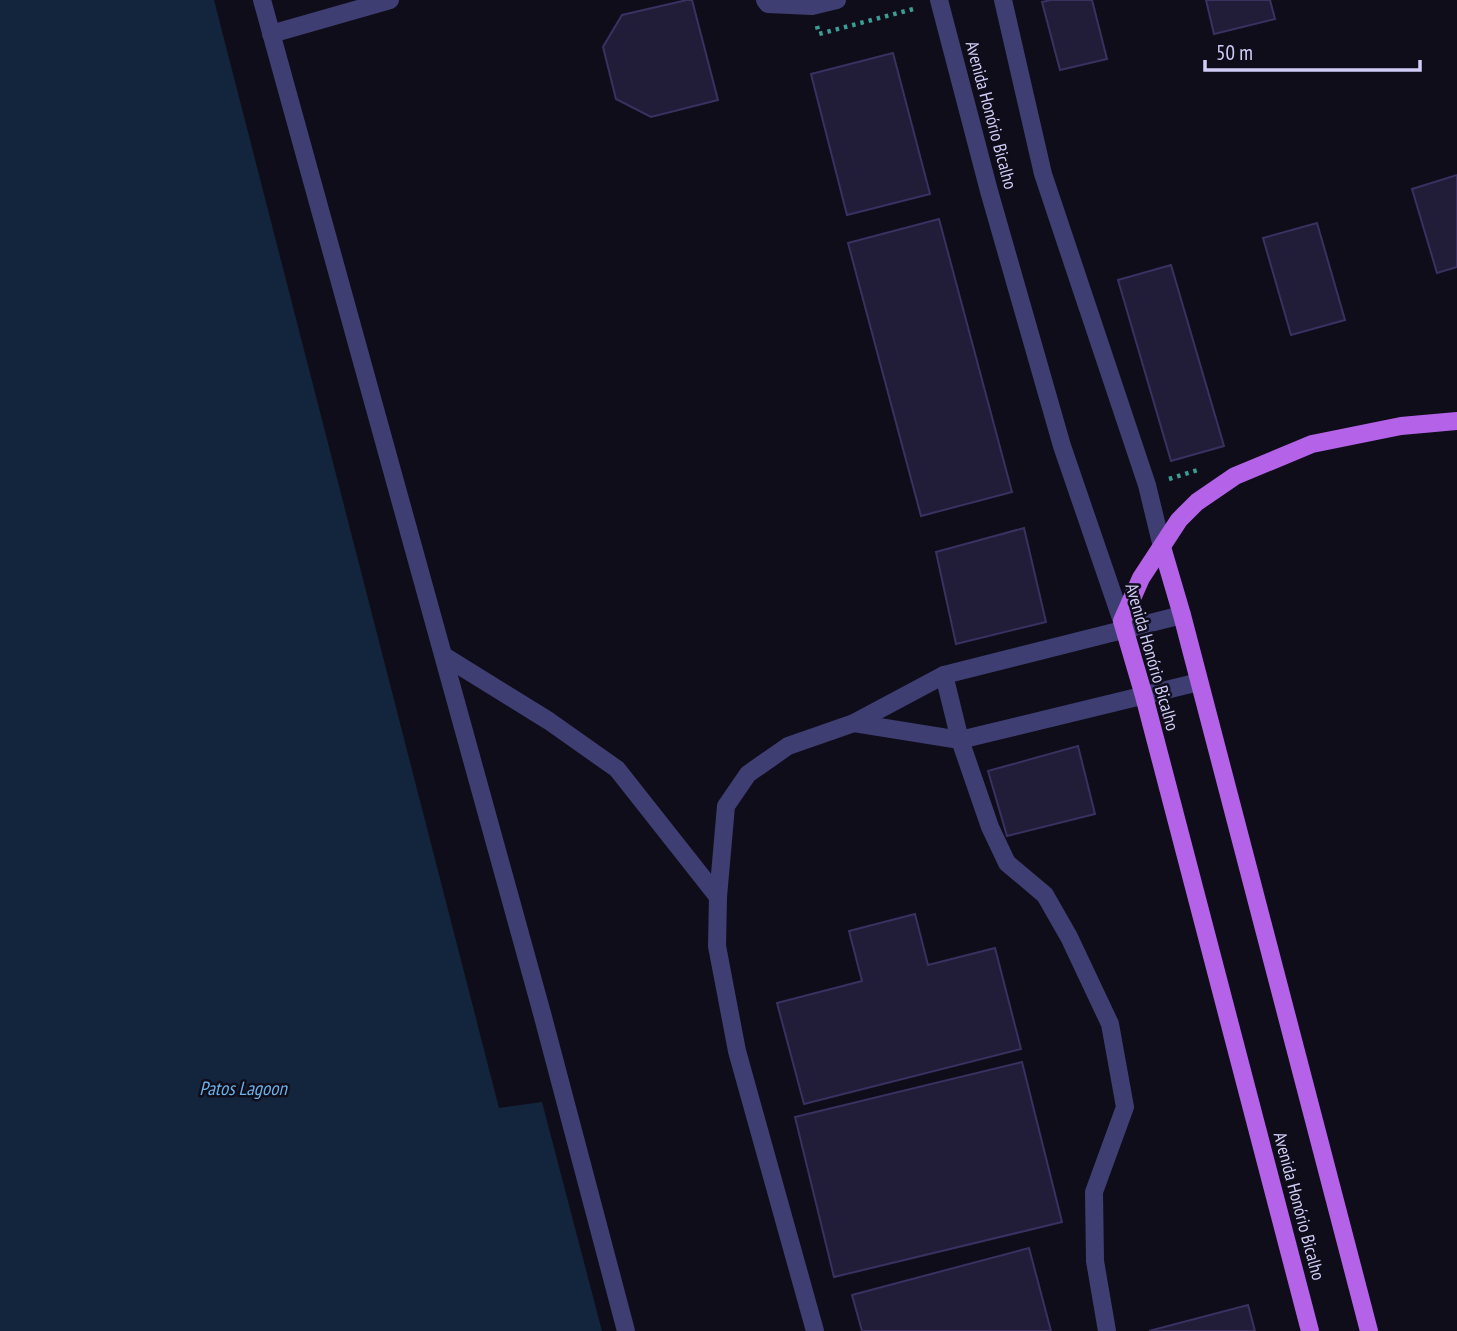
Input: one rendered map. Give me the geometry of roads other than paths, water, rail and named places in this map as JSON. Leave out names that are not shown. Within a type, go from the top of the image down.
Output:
[{"type":"main road","points":[[1123,625],[1142,578],[1179,520],[1196,502],[1235,476],[1312,444],[1401,426],[1457,421]]},
{"type":"main road","name":"Avenida Honório Bicalho","points":[[1162,547],[1369,1331]]},
{"type":"main road","name":"Avenida Honório Bicalho","points":[[1123,625],[1310,1331]]},
{"type":"lane","points":[[262,0],[543,1017],[626,1331]]},
{"type":"lane","points":[[271,34],[390,0]]},
{"type":"lane","points":[[765,0],[768,4],[812,6],[837,0]]},
{"type":"lane","name":"Avenida Honório Bicalho","points":[[939,0],[989,191],[1062,446],[1123,625]]},
{"type":"lane","name":"Avenida Honório Bicalho","points":[[1003,0],[1043,174],[1147,485],[1162,547]]},
{"type":"lane","points":[[815,1331],[737,1051],[717,946],[718,897],[726,806],[748,774],[788,746],[854,723],[944,675],[1123,625],[1182,615]]},
{"type":"lane","points":[[444,656],[549,721],[617,769],[718,897]]},
{"type":"lane","points":[[944,675],[960,740],[990,827],[1007,863],[1045,895],[1069,937],[1110,1024],[1125,1107],[1094,1192],[1095,1261],[1107,1331]]},
{"type":"lane","points":[[854,723],[960,740],[1199,682]]},
{"type":"water","name":"Patos Lagoon","points":[[0,0],[214,0],[499,1108],[542,1102],[602,1331],[0,1331]]}]
